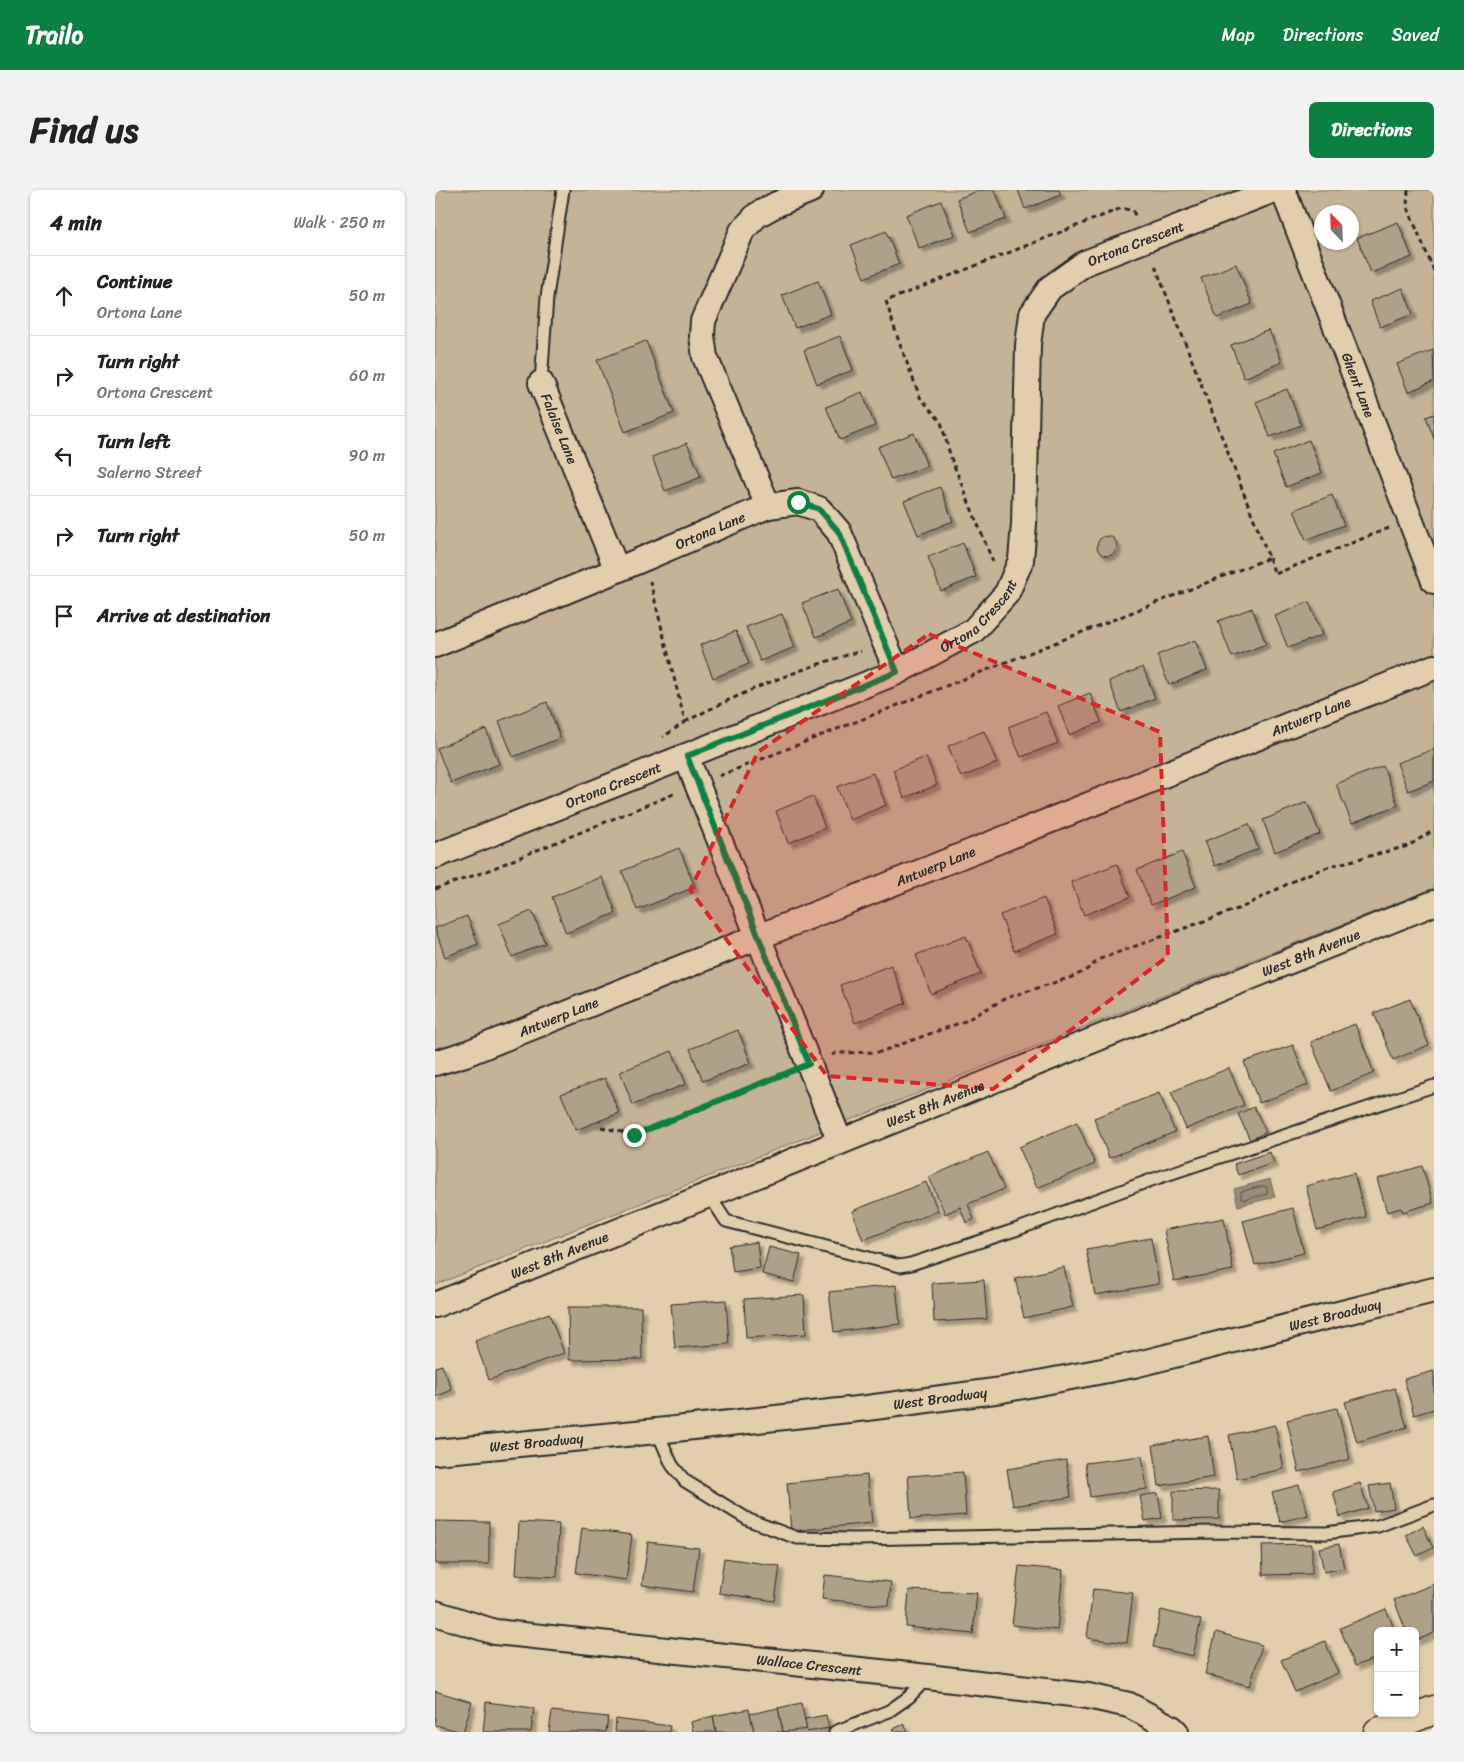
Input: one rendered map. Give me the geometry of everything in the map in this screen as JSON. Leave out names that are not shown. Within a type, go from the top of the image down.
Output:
[{"type":"main road","points":[[1378,1732],[1434,1710]]},
{"type":"street","points":[[768,506],[705,357],[702,336],[703,321],[742,231],[757,216],[770,208],[811,190]]},
{"type":"street","name":"Ortona Crescent","points":[[435,856],[897,672],[973,631],[1007,593],[1021,560],[1024,524],[1028,345],[1032,314],[1050,288],[1085,264],[1274,190]]},
{"type":"street","name":"Ghent Lane","points":[[1283,190],[1434,581]]},
{"type":"street","name":"Falaise Lane","points":[[541,383],[617,570]]},
{"type":"street","name":"Ortona Lane","points":[[435,645],[645,559],[768,506],[798,502],[819,509],[839,532],[897,672]]},
{"type":"street","name":"Antwerp Lane","points":[[435,1063],[465,1054],[759,938],[1434,668]]},
{"type":"street","points":[[687,756],[840,1142]]},
{"type":"street","name":"West 8th Avenue","points":[[435,1305],[1434,903]]},
{"type":"street","name":"West Broadway","points":[[435,1452],[657,1431],[867,1408],[1002,1390],[1134,1365],[1434,1290]]},
{"type":"street","name":"Wallace Crescent","points":[[435,1613],[495,1632],[928,1677],[1088,1696],[1129,1705],[1176,1732]]},
{"type":"lane","name":"Falaise Lane","points":[[541,383],[547,297],[563,190]]},
{"type":"lane","points":[[709,1195],[727,1221],[900,1266],[1018,1229],[1155,1179],[1434,1086]]},
{"type":"lane","points":[[657,1431],[673,1465],[685,1481],[749,1520],[797,1538],[866,1539],[1212,1532],[1326,1533],[1378,1526],[1434,1505]]},
{"type":"lane","points":[[835,1732],[889,1711],[909,1697],[928,1677]]},
{"type":"path","points":[[1408,190],[1407,206],[1434,271]]},
{"type":"path","points":[[993,562],[951,458],[941,422],[920,397],[886,301],[1122,208],[1133,211],[1145,240]]},
{"type":"path","points":[[1269,558],[1275,574],[1411,520]]},
{"type":"path","points":[[645,559],[685,722]]},
{"type":"path","points":[[656,741],[718,704],[827,661],[870,648],[886,646]]},
{"type":"path","points":[[601,1127],[634,1135],[836,1053],[880,1052],[965,1021],[1006,998],[1072,977],[1085,971],[1100,959],[1243,907],[1303,876],[1331,866],[1408,846],[1434,830]]},
{"type":"highlighted area","points":[[929,634],[1160,732],[1168,956],[993,1089],[827,1076],[690,890],[758,752]]},
{"type":"shaded area","points":[[435,190],[1434,190],[1434,888],[435,1285]]},
{"type":"water","points":[[1270,1179],[1275,1197],[1238,1206],[1234,1189]]},
{"type":"building","points":[[980,190],[995,190],[1006,219],[970,232],[957,199]]},
{"type":"building","points":[[1018,190],[1059,190],[1061,195],[1025,209]]},
{"type":"building","points":[[941,201],[955,235],[919,248],[906,215]]},
{"type":"building","points":[[1398,222],[1412,257],[1371,273],[1359,243],[1359,237]]},
{"type":"building","points":[[886,231],[899,264],[864,278],[851,245]]},
{"type":"building","points":[[1236,264],[1252,304],[1217,318],[1201,278]]},
{"type":"building","points":[[818,281],[831,314],[795,328],[782,295]]},
{"type":"building","points":[[1403,288],[1413,314],[1380,327],[1370,301]]},
{"type":"building","points":[[1269,330],[1282,362],[1244,378],[1231,345]]},
{"type":"building","points":[[840,336],[853,370],[817,384],[804,350]]},
{"type":"building","points":[[646,341],[674,413],[625,432],[597,360]]},
{"type":"building","points":[[1433,350],[1434,381],[1408,392],[1397,364]]},
{"type":"building","points":[[1287,389],[1301,425],[1270,437],[1256,402]]},
{"type":"building","points":[[862,392],[875,426],[840,440],[826,407]]},
{"type":"building","points":[[1434,414],[1434,439],[1426,417]]},
{"type":"building","points":[[914,433],[927,466],[891,480],[878,447]]},
{"type":"building","points":[[1309,440],[1322,473],[1286,487],[1273,454]]},
{"type":"building","points":[[687,443],[701,477],[665,491],[652,457]]},
{"type":"building","points":[[940,487],[953,521],[918,535],[904,501]]},
{"type":"building","points":[[1332,495],[1344,525],[1306,540],[1294,510]]},
{"type":"building","points":[[1107,536],[1114,539],[1117,546],[1114,553],[1107,556],[1100,553],[1097,546],[1100,539]]},
{"type":"building","points":[[963,543],[976,577],[941,591],[928,557]]},
{"type":"building","points":[[838,589],[851,623],[816,637],[802,603]]},
{"type":"building","points":[[1309,602],[1322,635],[1288,648],[1275,616]]},
{"type":"building","points":[[1252,608],[1266,644],[1232,657],[1218,621]]},
{"type":"building","points":[[782,614],[795,647],[760,661],[746,627]]},
{"type":"building","points":[[736,631],[749,664],[713,678],[700,645]]},
{"type":"building","points":[[1195,640],[1207,670],[1169,685],[1157,655]]},
{"type":"building","points":[[1143,667],[1155,698],[1121,712],[1109,681]]},
{"type":"building","points":[[1090,693],[1101,722],[1069,735],[1058,706]]},
{"type":"building","points":[[547,702],[560,738],[513,757],[499,721]]},
{"type":"building","points":[[1046,712],[1058,743],[1021,757],[1008,727]]},
{"type":"building","points":[[486,729],[499,764],[451,783],[437,748]]},
{"type":"building","points":[[984,731],[997,763],[961,777],[948,746]]},
{"type":"building","points":[[1434,749],[1434,781],[1408,791],[1397,763]]},
{"type":"building","points":[[926,757],[937,785],[904,798],[893,770]]},
{"type":"building","points":[[1383,766],[1398,805],[1352,823],[1336,784]]},
{"type":"building","points":[[873,773],[886,805],[850,820],[837,787]]},
{"type":"building","points":[[813,796],[825,828],[788,843],[776,811]]},
{"type":"building","points":[[1307,802],[1320,834],[1275,852],[1263,820]]},
{"type":"building","points":[[1249,824],[1258,849],[1215,866],[1205,841]]},
{"type":"building","points":[[679,848],[695,887],[637,910],[622,871]]},
{"type":"building","points":[[1182,852],[1196,887],[1151,905],[1137,870]]},
{"type":"building","points":[[1117,864],[1130,897],[1084,915],[1071,882]]},
{"type":"building","points":[[602,877],[616,913],[566,933],[552,897]]},
{"type":"building","points":[[1044,898],[1058,934],[1014,951],[1000,915]]},
{"type":"building","points":[[532,911],[545,943],[512,957],[499,924]]},
{"type":"building","points":[[467,916],[478,944],[445,957],[435,928]]},
{"type":"building","points":[[966,936],[981,974],[931,994],[916,955]]},
{"type":"building","points":[[891,965],[906,1003],[855,1023],[840,985]]},
{"type":"building","points":[[1410,999],[1429,1045],[1393,1060],[1374,1013]]},
{"type":"building","points":[[1355,1024],[1374,1073],[1331,1091],[1311,1042]]},
{"type":"building","points":[[738,1030],[751,1063],[703,1081],[690,1049]]},
{"type":"building","points":[[1293,1045],[1308,1085],[1259,1103],[1244,1062]]},
{"type":"building","points":[[672,1051],[686,1084],[633,1105],[620,1072]]},
{"type":"building","points":[[1229,1068],[1244,1105],[1186,1129],[1171,1092]]},
{"type":"building","points":[[605,1078],[619,1113],[576,1130],[561,1094]]},
{"type":"building","points":[[1159,1093],[1175,1132],[1109,1158],[1094,1118]]},
{"type":"building","points":[[1254,1107],[1266,1132],[1250,1140],[1238,1114]]},
{"type":"building","points":[[1077,1122],[1095,1164],[1037,1188],[1019,1147]]},
{"type":"building","points":[[988,1152],[1004,1189],[968,1204],[974,1219],[966,1223],[960,1207],[945,1214],[929,1177]]},
{"type":"building","points":[[1270,1152],[1274,1163],[1238,1175],[1234,1164]]},
{"type":"building","points":[[1422,1166],[1433,1203],[1403,1212],[1401,1208],[1387,1212],[1377,1179]]},
{"type":"building","points":[[1354,1173],[1366,1217],[1317,1230],[1306,1186]]},
{"type":"building","points":[[926,1182],[938,1211],[863,1240],[852,1211]]},
{"type":"building","points":[[1293,1208],[1304,1253],[1255,1265],[1243,1221]]},
{"type":"building","points":[[1224,1218],[1233,1270],[1174,1281],[1164,1230]]},
{"type":"building","points":[[1151,1238],[1159,1284],[1095,1295],[1086,1249]]},
{"type":"building","points":[[757,1242],[760,1268],[733,1272],[729,1246]]},
{"type":"building","points":[[769,1247],[801,1255],[794,1282],[762,1274]]},
{"type":"building","points":[[1064,1267],[1073,1307],[1024,1318],[1015,1278]]},
{"type":"building","points":[[984,1280],[987,1319],[934,1322],[932,1283]]},
{"type":"building","points":[[896,1285],[900,1324],[834,1332],[829,1292]]},
{"type":"building","points":[[804,1295],[806,1334],[746,1338],[744,1299]]},
{"type":"building","points":[[726,1300],[729,1344],[675,1348],[671,1304]]},
{"type":"building","points":[[568,1307],[641,1307],[642,1359],[569,1360]]},
{"type":"building","points":[[549,1313],[564,1353],[489,1380],[475,1341]]},
{"type":"building","points":[[442,1365],[452,1390],[435,1397],[435,1367]]},
{"type":"building","points":[[1434,1371],[1434,1409],[1414,1415],[1404,1379]]},
{"type":"building","points":[[1395,1388],[1407,1427],[1357,1442],[1345,1402]]},
{"type":"building","points":[[1337,1408],[1350,1459],[1299,1472],[1287,1420]]},
{"type":"building","points":[[1275,1425],[1284,1469],[1237,1479],[1229,1435]]},
{"type":"building","points":[[1208,1436],[1214,1477],[1159,1486],[1153,1445]]},
{"type":"building","points":[[1142,1456],[1147,1489],[1090,1497],[1085,1463]]},
{"type":"building","points":[[1066,1460],[1071,1497],[1013,1506],[1007,1469]]},
{"type":"building","points":[[963,1472],[966,1515],[911,1519],[908,1476]]},
{"type":"building","points":[[867,1475],[872,1523],[791,1531],[787,1483]]},
{"type":"building","points":[[1360,1483],[1368,1508],[1340,1517],[1333,1492]]},
{"type":"building","points":[[1390,1483],[1394,1508],[1374,1511],[1369,1486]]},
{"type":"building","points":[[1299,1485],[1308,1515],[1280,1522],[1272,1492]]},
{"type":"building","points":[[1219,1490],[1219,1519],[1173,1520],[1173,1491]]},
{"type":"building","points":[[1158,1493],[1162,1518],[1145,1521],[1140,1496]]},
{"type":"building","points":[[435,1521],[489,1522],[489,1564],[435,1564]]},
{"type":"building","points":[[519,1522],[559,1524],[557,1577],[516,1575]]},
{"type":"building","points":[[1423,1526],[1433,1548],[1417,1556],[1406,1535]]},
{"type":"building","points":[[582,1528],[632,1535],[626,1580],[576,1573]]},
{"type":"building","points":[[648,1542],[699,1548],[693,1592],[642,1585]]},
{"type":"building","points":[[1312,1544],[1312,1574],[1263,1575],[1262,1545]]},
{"type":"building","points":[[1339,1544],[1344,1568],[1324,1572],[1319,1548]]},
{"type":"building","points":[[724,1558],[780,1566],[775,1601],[719,1593]]},
{"type":"building","points":[[1019,1566],[1063,1570],[1057,1630],[1012,1625]]},
{"type":"building","points":[[825,1575],[891,1582],[889,1606],[822,1599]]},
{"type":"building","points":[[1434,1584],[1434,1633],[1419,1639],[1419,1627],[1404,1627],[1394,1600]]},
{"type":"building","points":[[1093,1589],[1133,1593],[1127,1643],[1087,1638]]},
{"type":"building","points":[[909,1590],[977,1593],[973,1634],[906,1627]]},
{"type":"building","points":[[1386,1609],[1393,1627],[1374,1627],[1374,1659],[1355,1666],[1340,1628]]},
{"type":"building","points":[[1161,1610],[1201,1620],[1193,1656],[1153,1647]]},
{"type":"building","points":[[1216,1632],[1262,1645],[1250,1686],[1205,1674]]},
{"type":"building","points":[[1325,1641],[1338,1673],[1295,1692],[1281,1660]]},
{"type":"building","points":[[435,1691],[472,1702],[463,1732],[435,1725]]},
{"type":"building","points":[[486,1702],[534,1708],[531,1732],[483,1732]]},
{"type":"building","points":[[801,1703],[807,1729],[783,1732],[778,1708]]},
{"type":"building","points":[[778,1708],[783,1732],[754,1732],[750,1714]]},
{"type":"building","points":[[749,1709],[754,1732],[716,1732],[713,1716]]},
{"type":"building","points":[[552,1711],[608,1717],[606,1732],[549,1732]]},
{"type":"building","points":[[826,1715],[829,1728],[807,1732],[805,1719]]},
{"type":"building","points":[[713,1716],[716,1732],[693,1732],[691,1722]]},
{"type":"building","points":[[616,1719],[670,1726],[669,1732],[615,1732]]},
{"type":"building","points":[[904,1724],[908,1732],[895,1732],[893,1729]]},
{"type":"route","points":[[634,1135],[809,1064],[687,756],[897,672],[839,532],[819,509],[798,502]]}]
